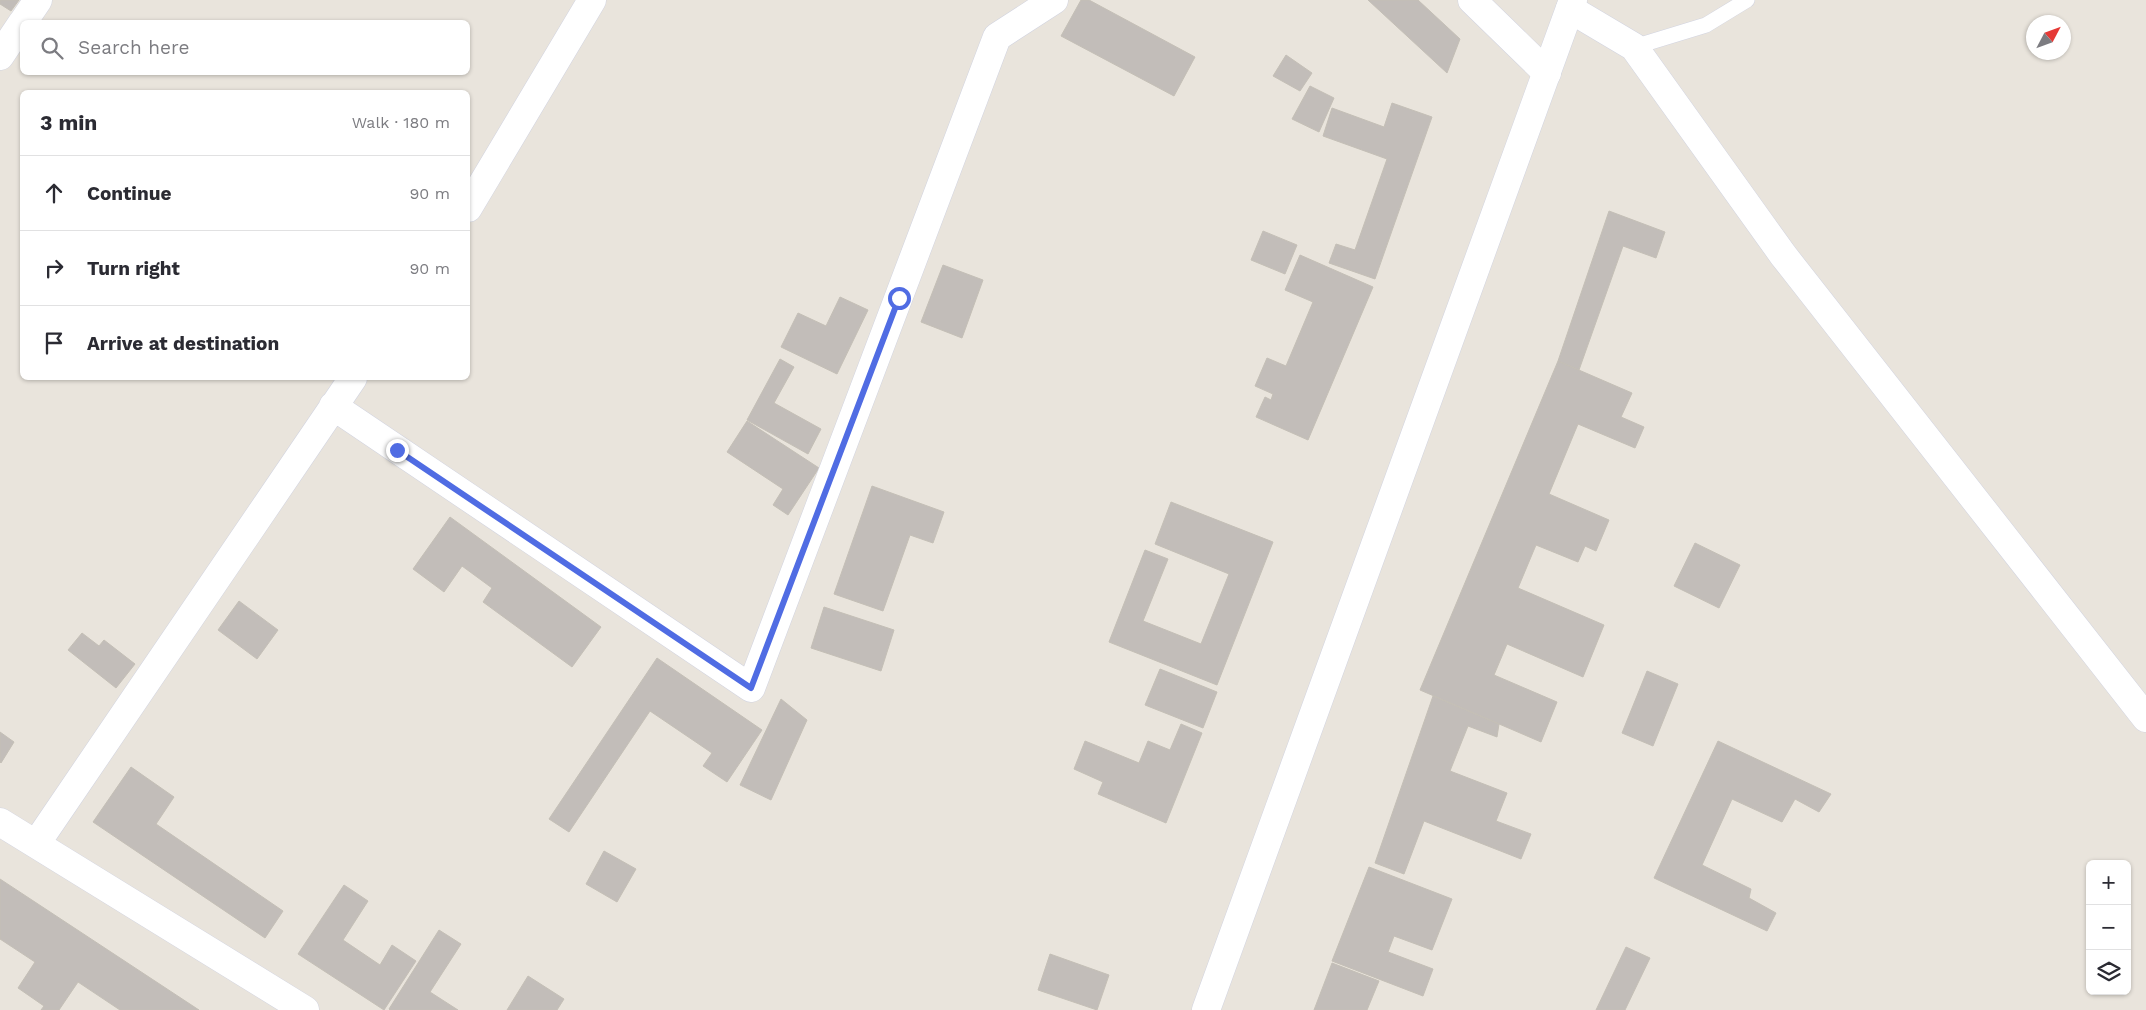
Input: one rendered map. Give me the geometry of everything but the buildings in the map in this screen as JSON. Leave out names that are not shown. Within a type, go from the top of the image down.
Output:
[{"type":"street","points":[[25,20],[38,0]]},
{"type":"street","points":[[470,205],[592,0]]},
{"type":"street","points":[[333,406],[751,688],[997,37],[1054,0]]},
{"type":"street","points":[[1472,0],[1547,73]]},
{"type":"street","points":[[1206,1010],[1572,4],[1634,47],[1783,255],[2146,718]]},
{"type":"street","points":[[0,56],[20,27]]},
{"type":"street","points":[[36,844],[352,380]]},
{"type":"street","points":[[0,822],[305,1010]]},
{"type":"lane","points":[[1634,47],[1706,25],[1747,0]]},
{"type":"route","points":[[397,450],[751,688],[899,298]]}]
